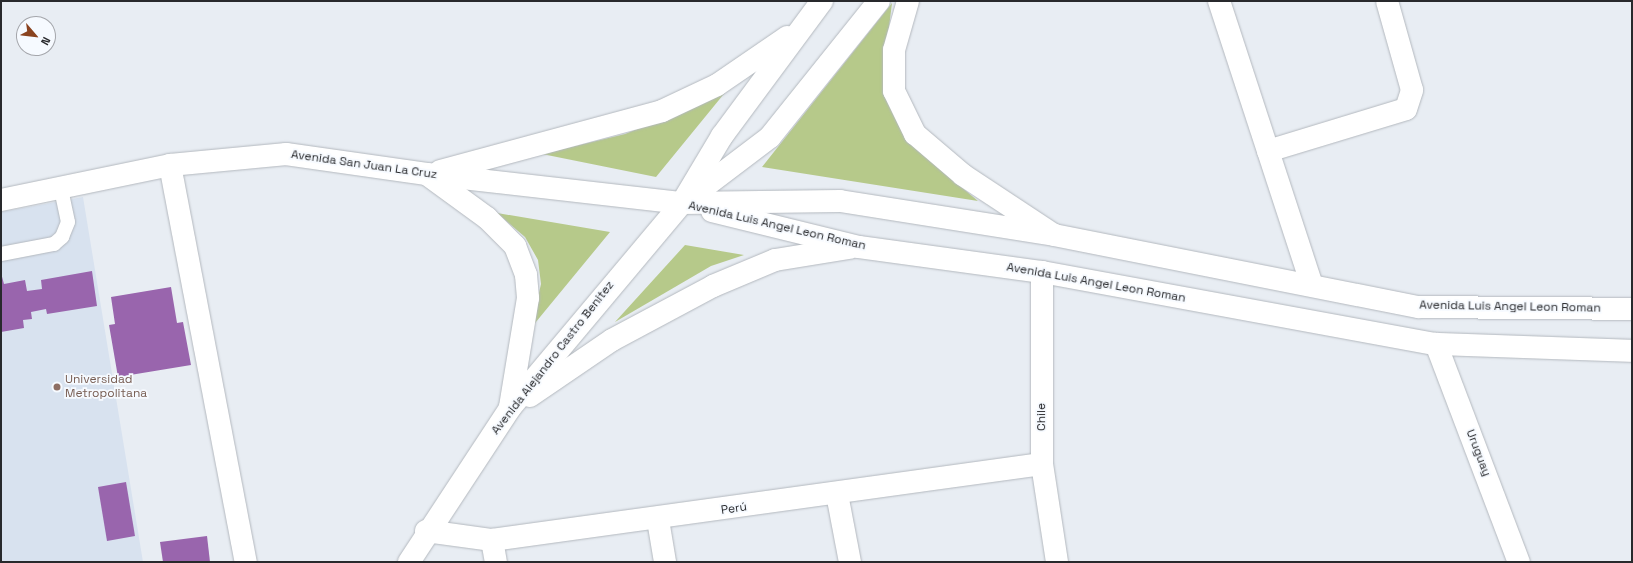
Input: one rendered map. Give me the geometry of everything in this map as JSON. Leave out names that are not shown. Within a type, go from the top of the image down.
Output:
[{"type":"street","name":"Avenida Alejandro Castro Benitez","points":[[409,562],[426,531],[510,408],[682,203],[722,136],[822,1]]},
{"type":"street","name":"Avenida Alejandro Castro Benitez","points":[[682,203],[770,137],[879,1]]},
{"type":"street","points":[[908,1],[894,50],[894,91],[915,134],[963,175],[1054,235]]},
{"type":"street","points":[[1219,1],[1312,285]]},
{"type":"street","points":[[1268,150],[1406,109],[1412,90],[1387,1]]},
{"type":"street","points":[[427,174],[662,111],[717,86],[807,22]]},
{"type":"street","name":"Avenida San Juan La Cruz","points":[[1,200],[170,165],[286,154],[427,174],[682,203]]},
{"type":"street","points":[[170,165],[246,562]]},
{"type":"street","points":[[427,174],[487,218],[515,246],[526,275],[528,298],[510,408]]},
{"type":"street","name":"Avenida Luis Angel Leon Roman","points":[[682,203],[840,201],[1054,235],[1419,307],[1632,309]]},
{"type":"street","name":"Avenida Luis Angel Leon Roman","points":[[682,203],[859,247],[1042,272],[1436,344],[1632,351]]},
{"type":"street","points":[[510,408],[612,340],[713,286],[775,260],[859,247]]},
{"type":"street","name":"Chile","points":[[1042,272],[1042,464],[1057,562]]},
{"type":"street","name":"Uruguay","points":[[1436,344],[1519,562]]},
{"type":"street","name":"Perú","points":[[426,531],[492,540],[658,520],[1042,464]]},
{"type":"street","points":[[837,494],[850,562]]},
{"type":"street","points":[[658,520],[665,562]]},
{"type":"street","points":[[492,540],[496,562]]},
{"type":"lane","points":[[1,254],[54,244],[62,237],[68,222],[61,188]]},
{"type":"shaded area","name":"Universidad Metropolitana","points":[[83,197],[143,562],[1,562],[1,212]]},
{"type":"green space","points":[[892,3],[886,52],[890,100],[916,149],[978,201],[762,167]]},
{"type":"green space","points":[[732,84],[656,177],[542,154],[625,134],[689,108]]},
{"type":"green space","points":[[497,213],[610,232],[531,328],[541,284],[538,260],[525,237]]},
{"type":"green space","points":[[685,245],[744,255],[711,266],[615,322]]},
{"type":"building","points":[[92,271],[97,306],[47,314],[46,309],[31,312],[32,319],[23,320],[24,328],[1,332],[1,273],[4,284],[25,280],[27,291],[42,289],[41,280]]},
{"type":"building","points":[[171,287],[177,323],[183,322],[191,365],[118,377],[109,325],[115,324],[111,297]]},
{"type":"building","points":[[126,482],[135,536],[107,541],[98,487]]},
{"type":"building","points":[[207,536],[210,562],[163,562],[160,542]]},
{"type":"place","name":"Universidad Metropolitana","points":[[57,387]]}]
